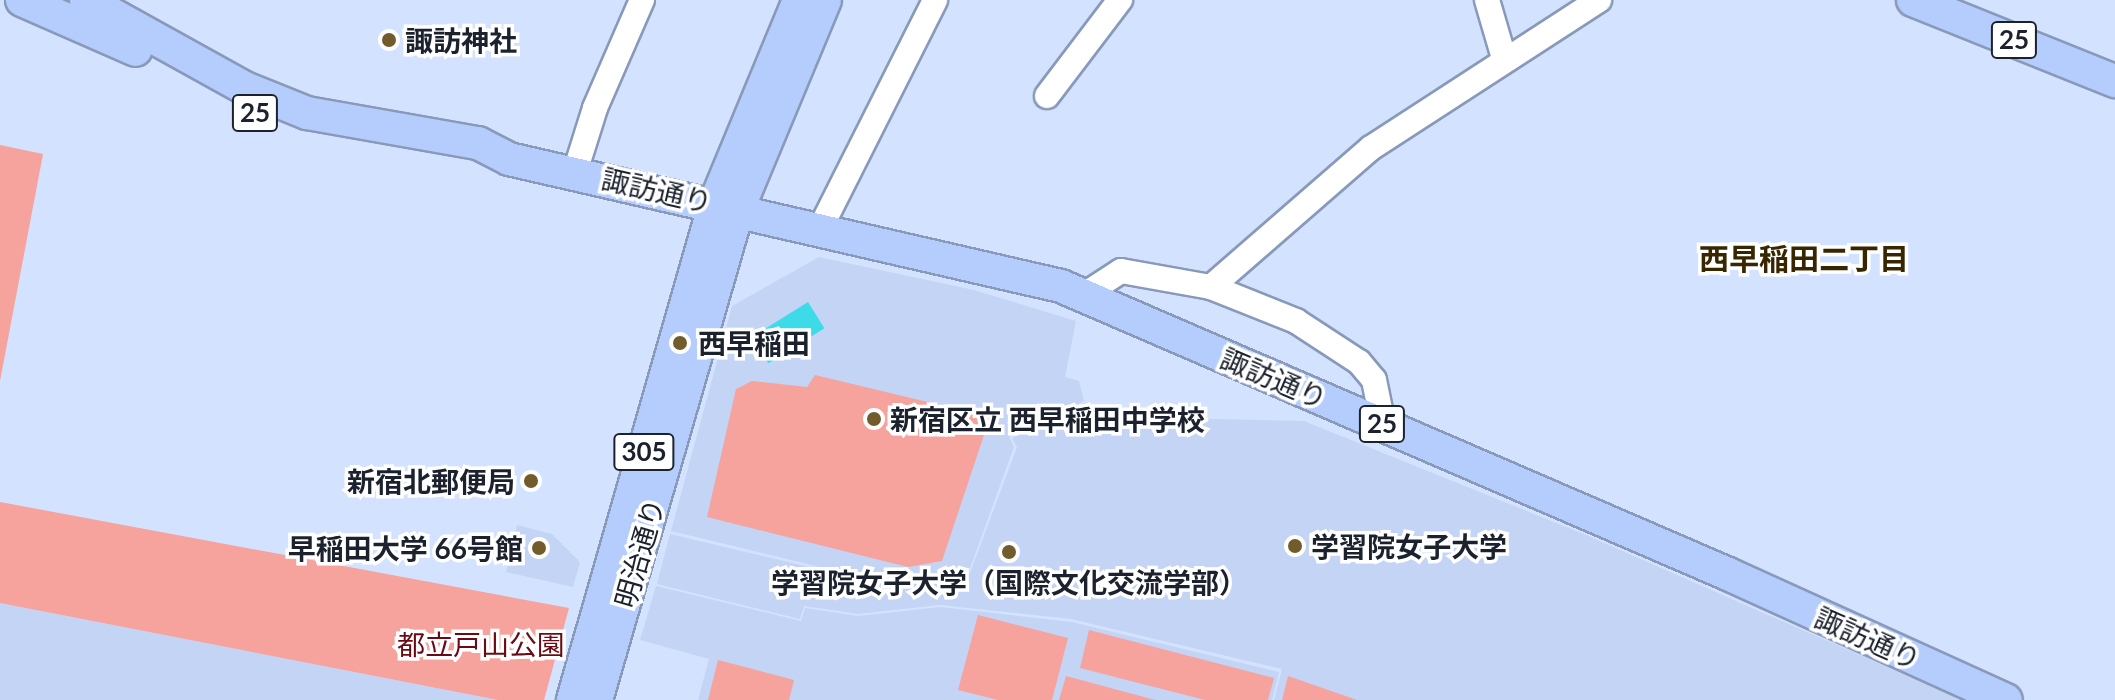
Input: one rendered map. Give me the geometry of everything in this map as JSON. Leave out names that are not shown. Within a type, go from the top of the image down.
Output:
[{"type":"main road","name":"諏訪通り","points":[[22,0],[79,7],[128,45],[282,124],[354,144],[477,161],[509,159],[1016,271],[1084,295],[1383,424],[2006,700]]},
{"type":"main road","name":"明治通り","points":[[596,700],[726,206],[825,0]]},
{"type":"main road","name":"25","points":[[1913,0],[2115,81]]},
{"type":"main road","name":"25","points":[[1962,0],[2115,60]]},
{"type":"main road","name":"明治通り","points":[[573,700],[789,5]]},
{"type":"street","points":[[575,172],[595,108],[642,0]]},
{"type":"street","points":[[820,229],[935,0]]},
{"type":"street","points":[[1047,96],[1120,0]]},
{"type":"street","points":[[1487,0],[1504,58]]},
{"type":"street","points":[[1211,287],[1371,148],[1504,58],[1599,0]]},
{"type":"street","points":[[1084,295],[1121,271],[1211,287],[1296,321],[1359,362],[1379,385],[1383,424]]},
{"type":"shaded area","name":"新宿区立 西早稲田中学校","points":[[819,257],[974,290],[1076,321],[1065,377],[1079,381],[1084,401],[1009,437],[1014,447],[969,571],[907,580],[853,575],[671,531],[732,306]]},
{"type":"shaded area","points":[[808,302],[824,328],[768,363],[752,337]]},
{"type":"shaded area","name":"学習院女子大学","points":[[1086,402],[1101,427],[1167,418],[1304,421],[1586,535],[1962,700],[1274,700],[1282,669],[1071,619],[940,605],[858,614],[804,606],[800,619],[657,584],[670,534],[852,577],[907,582],[970,573],[1017,447],[1012,438]]},
{"type":"shaded area","name":"早稲田大学 66号館","points":[[517,525],[552,534],[580,562],[573,587],[506,572]]},
{"type":"shaded area","points":[[656,586],[801,621],[805,608],[858,616],[940,607],[1072,622],[1279,672],[1272,700],[698,700],[709,659],[640,640]]},
{"type":"shaded area","points":[[0,603],[498,700],[0,700]]},
{"type":"green space","points":[[0,145],[43,154],[0,381]]},
{"type":"green space","points":[[815,375],[990,417],[942,561],[908,567],[707,517],[736,389],[752,381],[807,387]]},
{"type":"green space","name":"都立戸山公園","points":[[0,502],[569,608],[544,700],[498,700],[0,603]]},
{"type":"green space","points":[[978,615],[1068,638],[1052,700],[998,700],[958,690]]},
{"type":"green space","points":[[1089,630],[1274,678],[1268,700],[1205,700],[1080,668]]},
{"type":"green space","points":[[718,660],[794,680],[789,700],[708,700]]},
{"type":"green space","points":[[1066,676],[1155,700],[1059,700]]},
{"type":"green space","points":[[1288,676],[1357,700],[1282,700]]},
{"type":"place","name":"諏訪神社","points":[[389,40]]},
{"type":"place","name":"西早稲田","points":[[680,343]]},
{"type":"place","name":"新宿区立 西早稲田中学校","points":[[874,419]]},
{"type":"place","name":"新宿北郵便局","points":[[531,481]]},
{"type":"place","name":"学習院女子大学","points":[[1295,546]]},
{"type":"place","name":"早稲田大学 66号館","points":[[539,548]]},
{"type":"place","name":"学習院女子大学（国際文化交流学部）","points":[[1009,552]]},
{"type":"district","name":"西早稲田二丁目","points":[[1804,258]]}]
